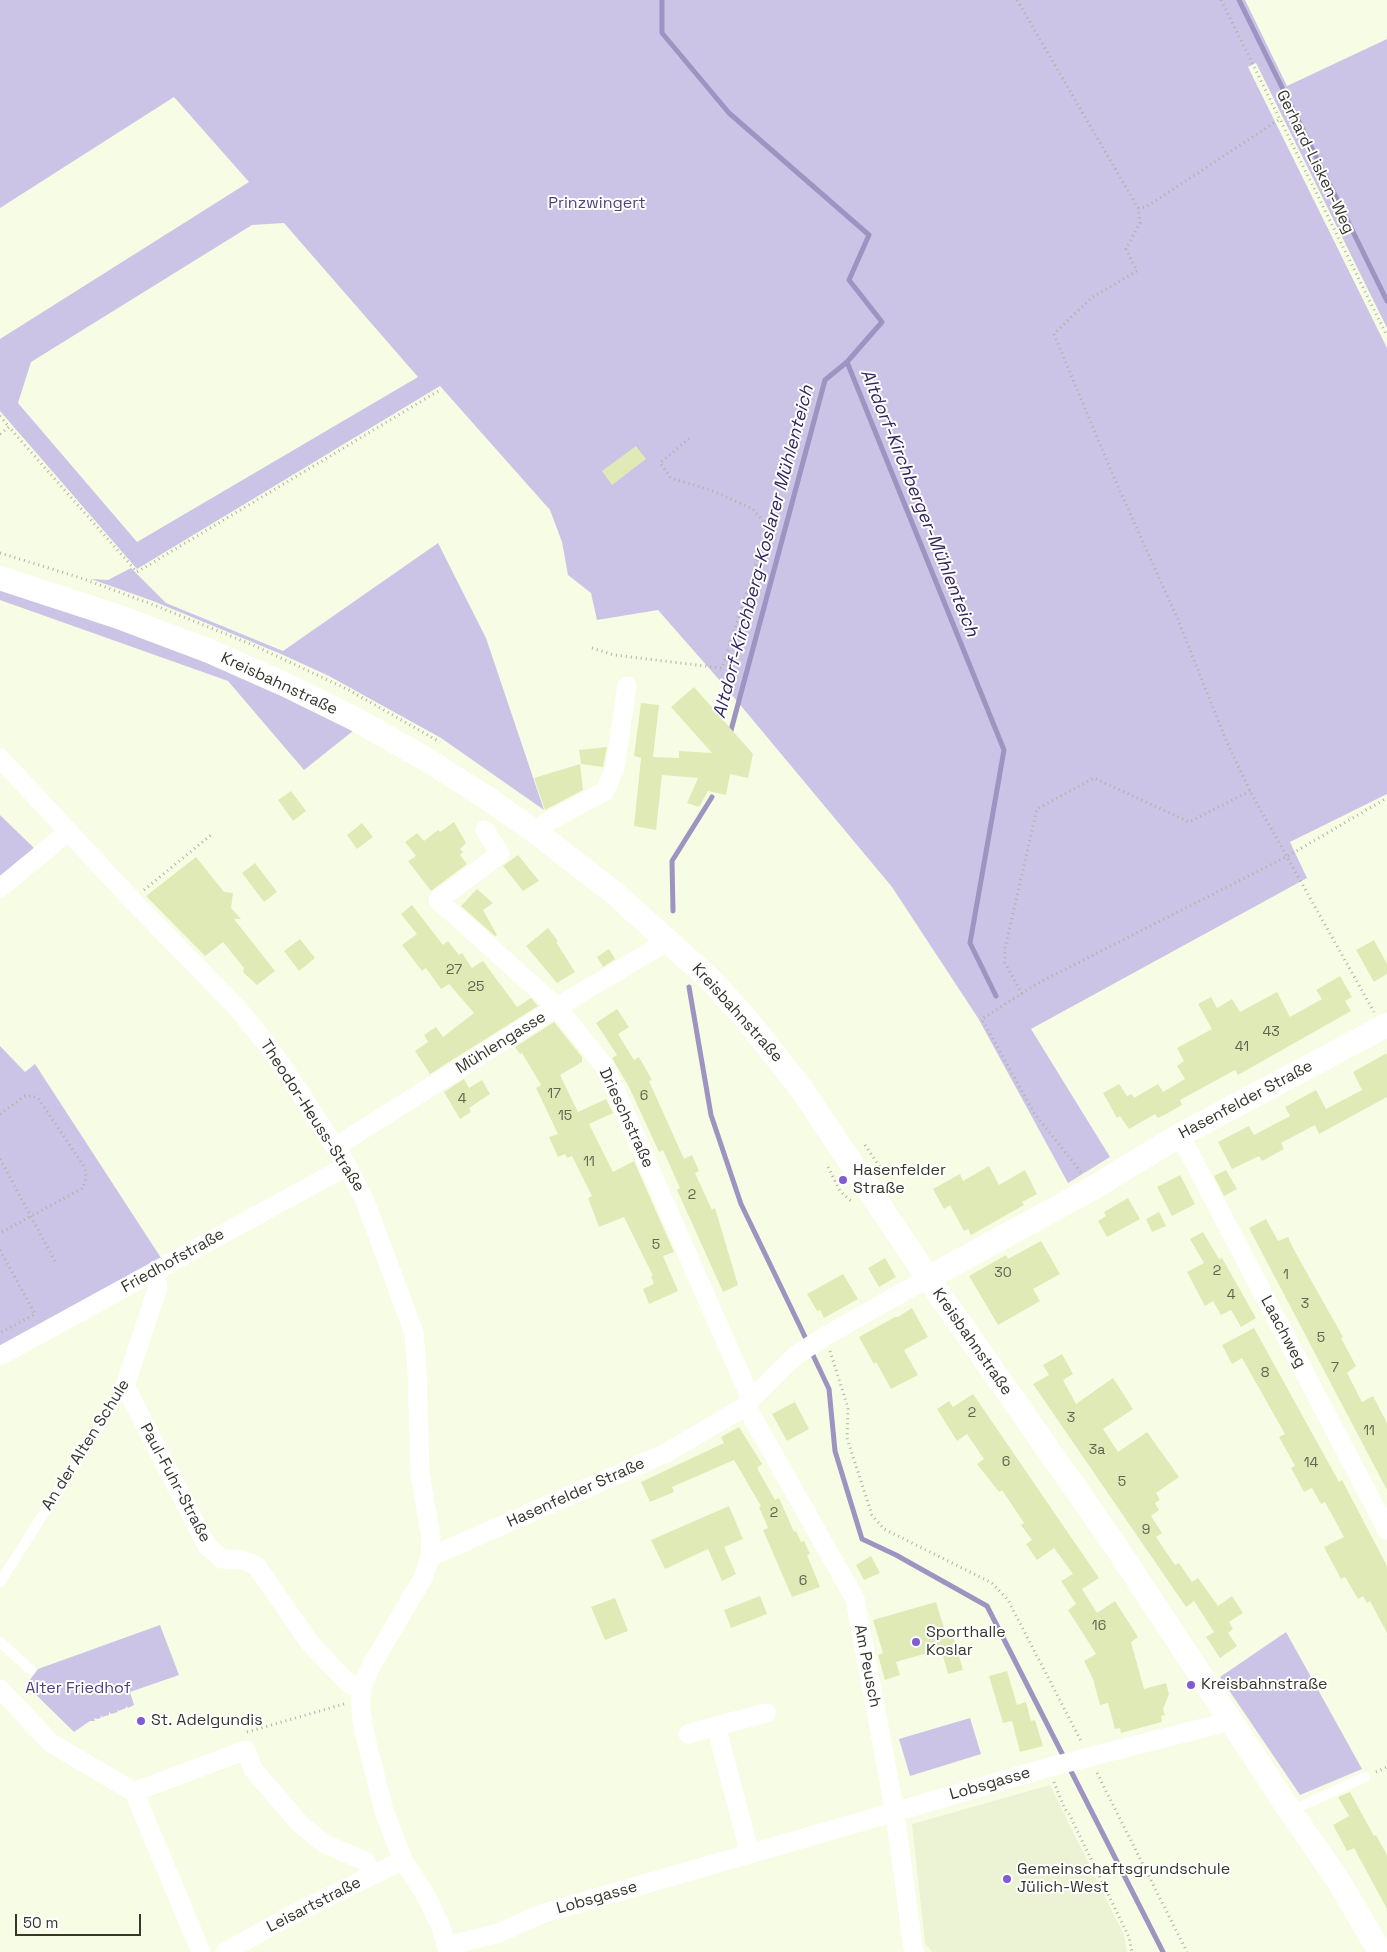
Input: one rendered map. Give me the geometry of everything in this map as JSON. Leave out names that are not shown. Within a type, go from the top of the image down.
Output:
[{"type":"street","name":"Kreisbahnstraße","points":[[0,578],[116,616],[200,647],[288,686],[357,720],[487,798],[537,833],[613,892],[711,980],[747,1020],[800,1087],[928,1278],[1115,1545],[1290,1811],[1344,1888],[1380,1952]]},
{"type":"street","points":[[537,833],[547,822],[605,791],[615,768],[627,686]]},
{"type":"street","name":"Theodor-Heuss-Straße","points":[[0,758],[133,901],[239,1010],[269,1047],[347,1166],[366,1201],[414,1333],[420,1474],[431,1537],[430,1557],[423,1578],[371,1666],[361,1689],[364,1730],[384,1811],[403,1860],[429,1902],[441,1926],[447,1949]]},
{"type":"street","name":"Drieschstraße","points":[[485,830],[500,854],[438,900],[557,1007],[605,1067],[748,1402]]},
{"type":"street","points":[[0,888],[69,831]]},
{"type":"street","name":"Mühlengasse","points":[[335,1147],[557,1007],[668,941]]},
{"type":"street","name":"Hasenfelder Straße","points":[[430,1557],[666,1453],[748,1402],[795,1356],[822,1338],[1093,1188],[1381,1018]]},
{"type":"street","name":"Laachweg","points":[[1180,1135],[1387,1530]]},
{"type":"street","name":"Friedhofstraße","points":[[0,1356],[347,1166]]},
{"type":"street","name":"An der Alten Schule","points":[[125,1386],[158,1287],[156,1270]]},
{"type":"street","name":"Paul-Fuhr-Straße","points":[[125,1386],[207,1546],[222,1559],[241,1560],[256,1565],[309,1642],[349,1684],[361,1689]]},
{"type":"street","name":"Am Peusch","points":[[748,1402],[855,1599],[895,1812],[913,1948],[916,1952]]},
{"type":"street","points":[[0,1689],[51,1743],[134,1792],[201,1952]]},
{"type":"street","points":[[688,1734],[766,1713]]},
{"type":"street","name":"Lobsgasse","points":[[447,1949],[499,1933],[541,1914],[1052,1766],[1231,1721]]},
{"type":"street","points":[[716,1726],[750,1854]]},
{"type":"street","points":[[134,1792],[246,1750],[254,1769],[301,1825],[325,1844],[365,1861],[373,1874]]},
{"type":"street","name":"Leisartstraße","points":[[225,1952],[403,1860]]},
{"type":"lane","name":"An der Alten Schule","points":[[0,1582],[125,1386]]},
{"type":"lane","points":[[0,1642],[31,1670]]},
{"type":"lane","points":[[1290,1811],[1365,1778]]},
{"type":"path","points":[[1017,0],[1138,208],[1140,223],[1126,249],[1137,271],[1091,298],[1054,334],[1112,474],[1178,620],[1226,740],[1250,791],[1381,1018]]},
{"type":"path","name":"Gerhard-Lisken-Weg","points":[[1221,0],[1387,336]]},
{"type":"path","points":[[1138,208],[1146,208],[1280,119]]},
{"type":"path","points":[[0,416],[137,572],[440,390]]},
{"type":"path","points":[[0,434],[9,427]]},
{"type":"path","points":[[592,648],[614,655],[722,668],[765,536],[763,521],[752,509],[713,491],[671,478],[660,463],[691,437]]},
{"type":"path","points":[[0,553],[81,578],[145,601],[254,646],[347,689],[445,746]]},
{"type":"path","points":[[1022,994],[1005,963],[1005,948],[1037,809],[1094,778],[1188,822],[1250,791]]},
{"type":"path","points":[[1093,1188],[1034,1113],[982,1019],[1038,983],[1288,856],[1387,798]]},
{"type":"path","points":[[133,901],[212,835]]},
{"type":"path","points":[[0,1114],[25,1096],[38,1098],[85,1168],[86,1178],[83,1188],[0,1233]]},
{"type":"path","points":[[864,1144],[885,1174]]},
{"type":"path","points":[[0,1159],[56,1263]]},
{"type":"path","points":[[824,1161],[840,1190],[853,1203]]},
{"type":"path","points":[[0,1250],[35,1314],[0,1333]]},
{"type":"path","points":[[822,1338],[829,1348],[848,1408],[847,1438],[872,1515],[884,1529],[992,1583],[1008,1600],[1085,1757],[1187,1952]]},
{"type":"path","points":[[244,1733],[345,1704]]},
{"type":"path","points":[[1052,1766],[1064,1807],[1070,1814],[1129,1937],[1132,1952]]},
{"type":"shaded area","name":"Gemeinschaftsgrundschule Jülich-West","points":[[1050,1785],[1124,1935],[1127,1952],[932,1952],[925,1943],[912,1824]]},
{"type":"green space","name":"Prinzwingert","points":[[0,0],[1245,0],[1287,86],[1387,39],[1387,328],[1256,63],[1248,67],[1387,348],[1387,794],[1290,842],[1307,878],[1031,1029],[1110,1157],[1068,1183],[978,1018],[892,887],[722,683],[658,610],[597,620],[591,593],[568,575],[562,542],[550,510],[440,386],[137,569],[0,411],[0,339],[249,182],[174,97],[0,208]],"holes":[[[284,223],[418,377],[137,542],[18,403],[31,362],[252,225]]]},
{"type":"green space","points":[[438,543],[486,638],[544,810],[441,738],[329,676],[153,601],[91,579],[108,580],[131,568],[166,603],[283,651]]},
{"type":"green space","points":[[0,588],[97,620],[235,673],[353,731],[304,770],[228,681],[0,600]]},
{"type":"green space","points":[[0,815],[35,849],[0,876]]},
{"type":"green space","points":[[0,1046],[25,1072],[35,1064],[163,1261],[0,1351]]},
{"type":"green space","name":"Alter Friedhof","points":[[160,1625],[179,1675],[130,1692],[134,1705],[128,1708],[126,1706],[126,1708],[119,1711],[117,1709],[118,1712],[111,1714],[109,1712],[109,1715],[102,1717],[100,1715],[101,1718],[94,1718],[95,1721],[90,1721],[74,1732],[26,1685],[38,1669]]},
{"type":"green space","points":[[1286,1632],[1362,1769],[1300,1795],[1220,1677]]},
{"type":"green space","points":[[970,1718],[981,1754],[910,1776],[899,1739]]},
{"type":"building","points":[[636,446],[646,459],[612,485],[602,471]]},
{"type":"building","points":[[694,687],[753,754],[748,778],[730,774],[726,795],[708,791],[699,807],[687,803],[698,778],[662,775],[656,830],[634,826],[641,758],[634,756],[641,703],[659,705],[653,757],[679,758],[679,751],[712,753],[671,707]]},
{"type":"building","points":[[607,747],[603,767],[581,764],[579,750]]},
{"type":"building","points":[[580,764],[583,790],[545,810],[534,778]]},
{"type":"building","points":[[291,791],[306,811],[293,821],[278,800]]},
{"type":"building","points":[[454,822],[466,843],[460,849],[463,852],[460,855],[467,864],[431,891],[408,861],[416,856],[405,842],[417,833],[424,841],[438,830],[440,832]]},
{"type":"building","points":[[362,823],[373,837],[357,849],[347,835]]},
{"type":"building","points":[[518,855],[539,881],[523,891],[503,866]]},
{"type":"building","points":[[196,857],[224,892],[233,893],[231,908],[241,919],[234,919],[275,971],[257,985],[243,972],[244,968],[223,942],[205,956],[146,896]]},
{"type":"building","points":[[255,863],[277,892],[264,902],[242,873]]},
{"type":"building","points":[[477,889],[493,903],[483,910],[497,935],[495,936],[461,906]]},
{"type":"building","points":[[412,905],[443,945],[448,941],[459,955],[462,953],[472,968],[483,961],[517,1007],[531,998],[538,1006],[430,1074],[415,1051],[428,1042],[424,1035],[436,1027],[443,1037],[474,1013],[449,984],[441,989],[426,968],[422,971],[402,945],[417,934],[401,914]]},
{"type":"building","points":[[548,928],[558,941],[556,942],[575,972],[557,983],[526,946]]},
{"type":"building","points":[[300,939],[315,958],[299,971],[284,951]]},
{"type":"building","points":[[1374,940],[1387,964],[1387,974],[1374,982],[1356,950]]},
{"type":"building","points":[[609,949],[615,959],[603,967],[597,957]]},
{"type":"building","points":[[1340,976],[1352,997],[1345,1001],[1351,1011],[1238,1075],[1235,1070],[1180,1100],[1182,1105],[1158,1118],[1155,1114],[1129,1129],[1120,1116],[1117,1118],[1103,1093],[1119,1084],[1127,1096],[1132,1094],[1134,1098],[1158,1084],[1163,1092],[1185,1079],[1177,1066],[1184,1061],[1177,1048],[1212,1029],[1198,1004],[1211,997],[1217,1008],[1232,999],[1240,1012],[1277,992],[1290,1017],[1322,999],[1316,990]]},
{"type":"building","points":[[617,1009],[629,1027],[618,1034],[634,1060],[639,1057],[652,1080],[649,1081],[684,1159],[692,1155],[699,1171],[695,1173],[712,1210],[715,1208],[738,1285],[723,1292],[677,1190],[680,1188],[663,1150],[659,1152],[629,1087],[612,1058],[617,1055],[596,1023]]},
{"type":"building","points":[[554,1022],[582,1057],[582,1062],[560,1075],[578,1112],[606,1099],[613,1113],[589,1124],[613,1172],[634,1161],[674,1252],[663,1256],[678,1291],[649,1304],[643,1289],[654,1284],[651,1276],[653,1276],[624,1217],[599,1227],[588,1198],[592,1196],[572,1156],[567,1158],[565,1154],[558,1157],[549,1137],[558,1134],[536,1088],[541,1085],[522,1053],[520,1054],[515,1047]]},
{"type":"building","points":[[1387,1053],[1387,1097],[1319,1134],[1315,1125],[1281,1143],[1284,1149],[1262,1161],[1259,1156],[1232,1169],[1218,1142],[1249,1126],[1254,1135],[1290,1116],[1285,1107],[1316,1090],[1326,1109],[1362,1090],[1353,1072]]},
{"type":"building","points":[[464,1079],[469,1088],[482,1080],[490,1094],[469,1108],[471,1112],[460,1119],[444,1092]]},
{"type":"building","points":[[989,1166],[999,1185],[1025,1170],[1037,1194],[1022,1202],[1024,1205],[971,1235],[968,1229],[964,1231],[950,1205],[944,1209],[933,1189],[960,1174],[963,1181]]},
{"type":"building","points":[[1226,1170],[1237,1189],[1224,1196],[1214,1176]]},
{"type":"building","points":[[1180,1175],[1195,1204],[1172,1216],[1157,1187]]},
{"type":"building","points":[[1128,1198],[1140,1219],[1107,1237],[1098,1221],[1106,1216],[1104,1212]]},
{"type":"building","points":[[1159,1212],[1166,1226],[1152,1232],[1146,1219]]},
{"type":"building","points":[[1266,1219],[1278,1241],[1288,1237],[1343,1337],[1341,1338],[1356,1366],[1347,1373],[1362,1402],[1373,1396],[1387,1423],[1387,1490],[1249,1228]]},
{"type":"building","points":[[1203,1232],[1219,1259],[1222,1258],[1256,1318],[1241,1327],[1231,1310],[1221,1315],[1213,1301],[1205,1306],[1187,1272],[1204,1263],[1190,1239]]},
{"type":"building","points":[[1041,1241],[1060,1274],[1033,1289],[1040,1301],[998,1325],[969,1276],[1006,1255],[1008,1259]]},
{"type":"building","points":[[885,1258],[896,1277],[879,1287],[868,1268]]},
{"type":"building","points":[[843,1274],[858,1299],[824,1318],[820,1310],[817,1311],[807,1294]]},
{"type":"building","points":[[912,1308],[928,1337],[904,1350],[918,1375],[891,1389],[859,1337]]},
{"type":"building","points":[[1254,1328],[1339,1482],[1342,1480],[1387,1566],[1387,1633],[1370,1601],[1367,1603],[1363,1596],[1358,1599],[1345,1577],[1341,1579],[1324,1547],[1344,1537],[1325,1502],[1321,1504],[1312,1488],[1304,1492],[1291,1468],[1295,1466],[1279,1437],[1285,1434],[1242,1358],[1232,1364],[1222,1345]]},
{"type":"building","points":[[1062,1354],[1073,1374],[1063,1380],[1076,1404],[1113,1378],[1133,1409],[1103,1429],[1118,1452],[1147,1432],[1179,1477],[1156,1493],[1160,1500],[1155,1503],[1159,1510],[1151,1516],[1162,1533],[1156,1537],[1175,1565],[1179,1563],[1192,1582],[1198,1578],[1218,1606],[1232,1596],[1243,1613],[1229,1622],[1233,1629],[1228,1633],[1237,1646],[1220,1658],[1206,1637],[1214,1632],[1194,1601],[1186,1607],[1033,1384],[1049,1375],[1043,1365]]},
{"type":"building","points":[[973,1394],[1099,1578],[1082,1589],[1097,1613],[1115,1601],[1138,1637],[1131,1642],[1144,1689],[1166,1683],[1169,1694],[1163,1709],[1165,1715],[1161,1716],[1162,1722],[1121,1733],[1120,1728],[1115,1729],[1108,1703],[1100,1705],[1093,1679],[1084,1661],[1096,1654],[1068,1610],[1076,1604],[1061,1581],[1073,1574],[1054,1548],[1037,1560],[1026,1544],[1032,1540],[1021,1525],[1024,1523],[1002,1490],[999,1492],[977,1464],[984,1459],[967,1434],[957,1441],[937,1409],[949,1401],[953,1407]]},
{"type":"building","points":[[795,1402],[809,1429],[787,1441],[772,1414]]},
{"type":"building","points":[[739,1427],[762,1464],[757,1468],[775,1500],[779,1498],[794,1532],[796,1531],[801,1542],[804,1541],[810,1554],[807,1555],[820,1587],[792,1597],[763,1530],[768,1528],[759,1507],[761,1506],[734,1460],[672,1487],[674,1492],[650,1502],[641,1482],[724,1443],[721,1437]]},
{"type":"building","points":[[729,1506],[743,1539],[724,1547],[736,1574],[722,1581],[708,1549],[665,1569],[651,1540]]},
{"type":"building","points":[[871,1556],[880,1573],[864,1580],[856,1565]]},
{"type":"building","points":[[760,1596],[767,1614],[731,1628],[724,1610]]},
{"type":"building","points":[[615,1598],[628,1631],[605,1640],[591,1607]]},
{"type":"building","points":[[936,1602],[946,1634],[952,1632],[963,1670],[948,1674],[941,1649],[896,1662],[900,1675],[885,1680],[878,1655],[883,1653],[873,1620]]},
{"type":"building","points":[[1007,1671],[1017,1705],[1026,1702],[1031,1721],[1035,1720],[1043,1746],[1020,1752],[1012,1721],[1003,1723],[989,1676]]},
{"type":"building","points":[[1350,1792],[1374,1836],[1376,1835],[1387,1855],[1387,1909],[1354,1848],[1347,1851],[1333,1825],[1349,1816],[1338,1797]]},
{"type":"waterway","name":"Altdorf-Kirchberger-Mühlenteich","points":[[662,0],[662,33],[729,113],[869,235],[849,280],[882,322],[847,362],[1004,750],[970,943],[996,996]]},
{"type":"waterway","points":[[1239,0],[1387,301]]},
{"type":"waterway","name":"Altdorf-Kirchberg-Koslarer Mühlenteich","points":[[730,734],[825,380],[847,362]]},
{"type":"waterway","name":"Altdorf-Kirchberg-Koslarer Mühlenteich","points":[[673,911],[672,861],[712,797]]},
{"type":"waterway","name":"Altdorf-Kirchberg-Koslarer Mühlenteich","points":[[689,987],[711,1115],[741,1204],[808,1343]]},
{"type":"waterway","name":"Altdorf-Kirchberg-Koslarer Mühlenteich","points":[[811,1351],[829,1389],[835,1451],[862,1539],[896,1555],[987,1606],[1163,1952]]},
{"type":"place","name":"Hasenfelder Straße","points":[[843,1180]]},
{"type":"place","name":"Sporthalle Koslar","points":[[916,1642]]},
{"type":"place","name":"Kreisbahnstraße","points":[[1191,1685]]},
{"type":"place","name":"St. Adelgundis","points":[[141,1721]]},
{"type":"place","name":"Gemeinschaftsgrundschule Jülich-West","points":[[1007,1879]]}]
